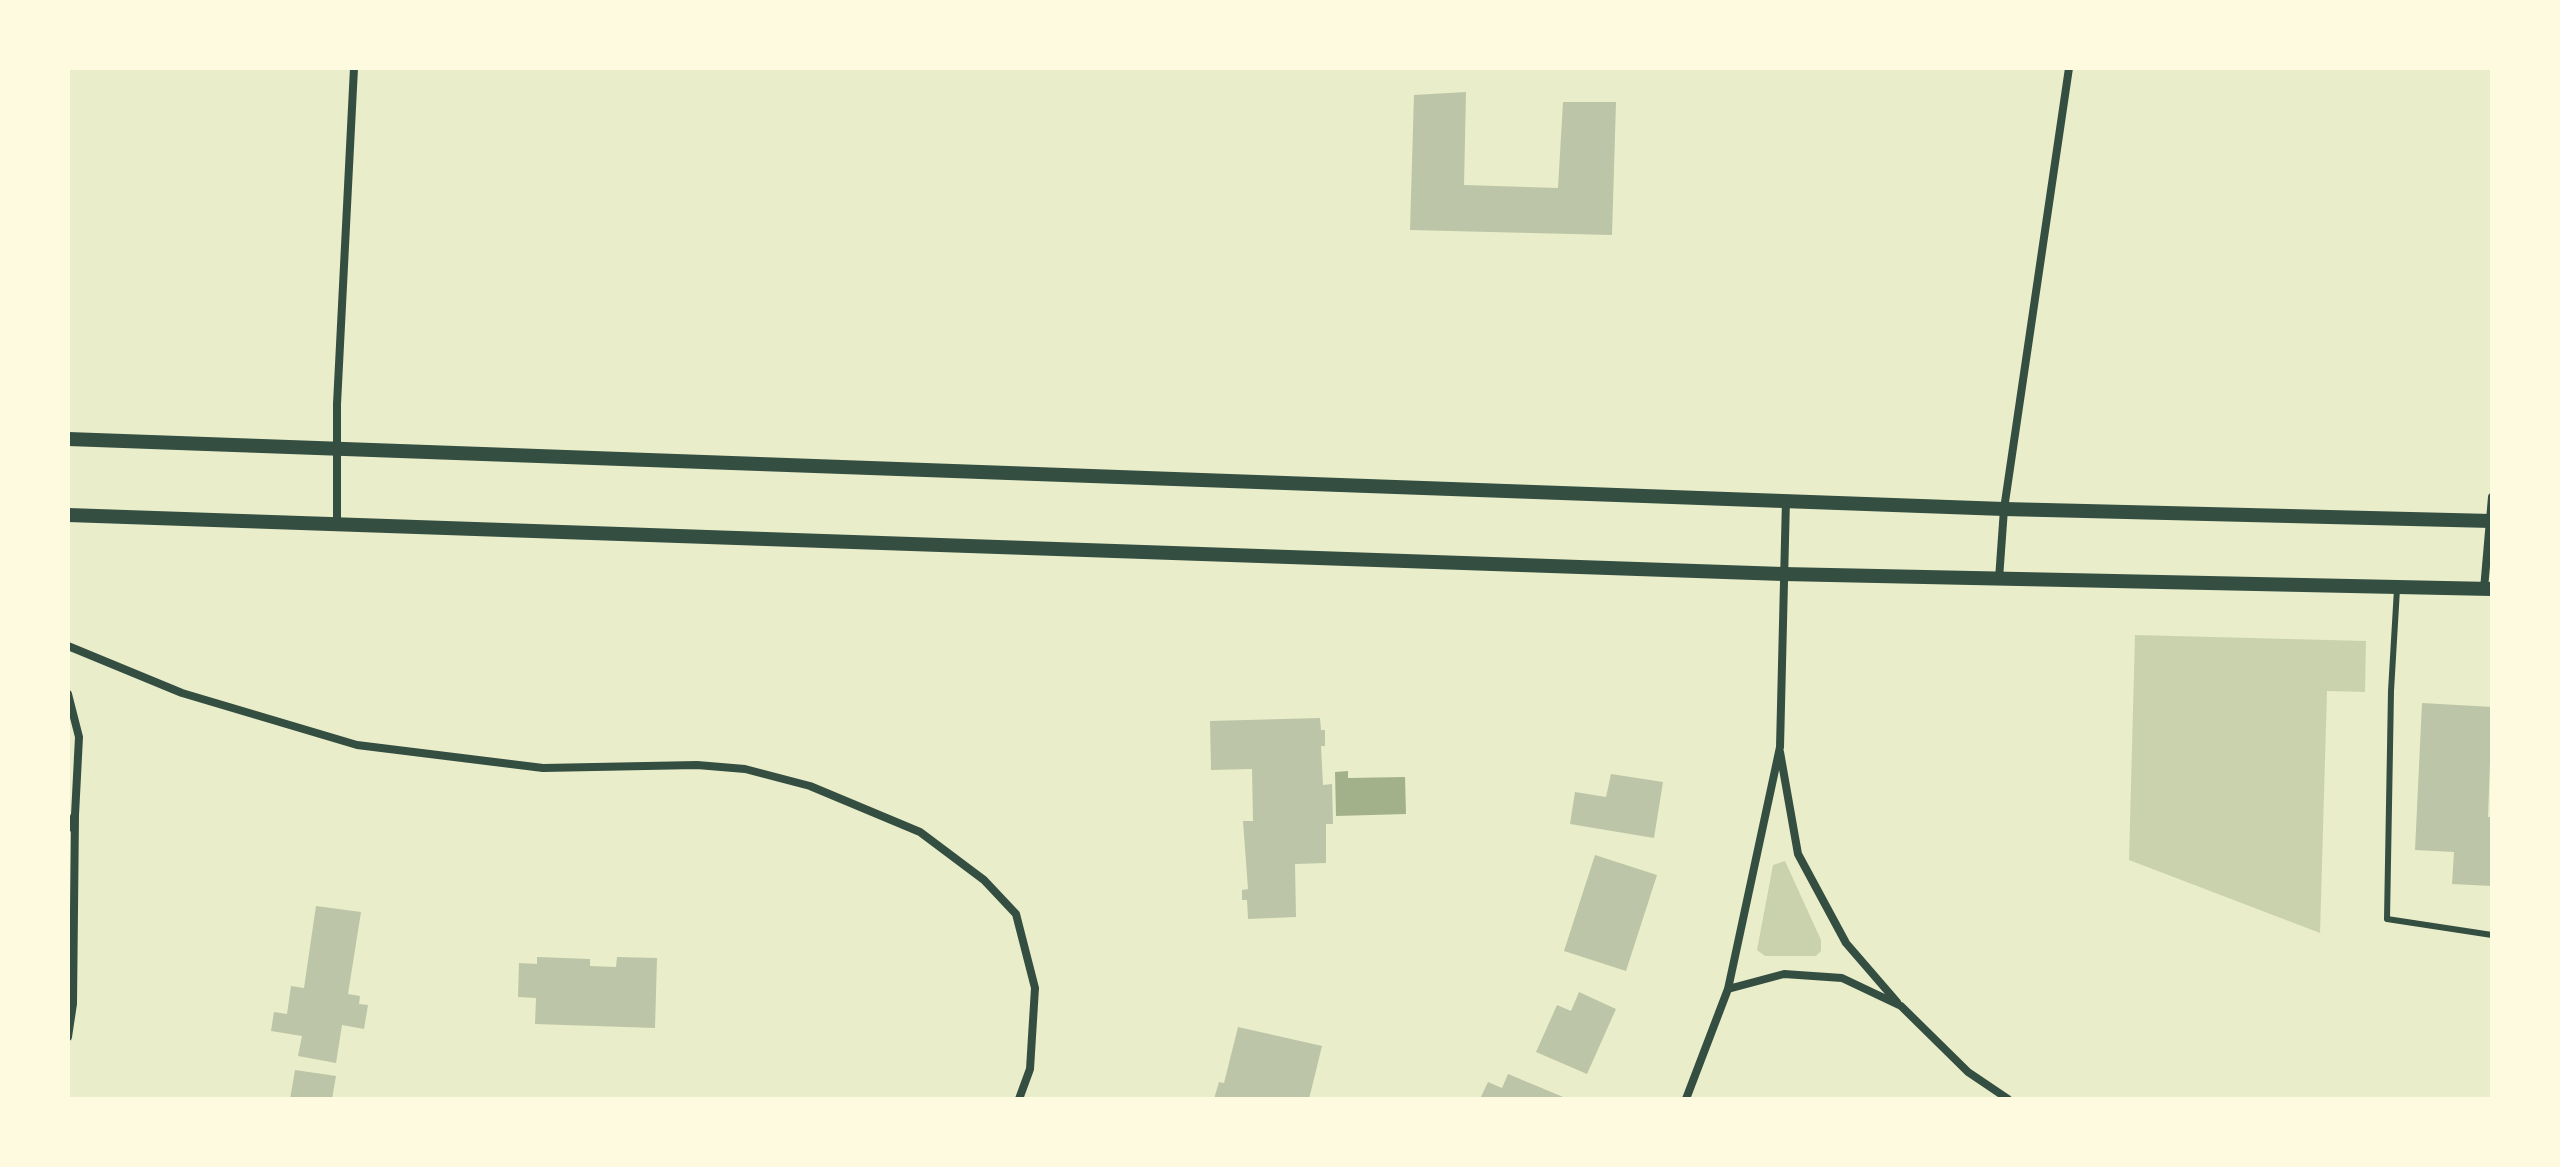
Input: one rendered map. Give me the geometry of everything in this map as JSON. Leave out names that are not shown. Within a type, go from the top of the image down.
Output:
[{"type":"street","points":[[337,527],[336,450],[354,68]]},
{"type":"street","points":[[1999,579],[2004,509],[2069,68]]},
{"type":"street","points":[[68,439],[2004,509],[2490,521]]},
{"type":"street","points":[[68,515],[337,527],[1783,574],[2488,589],[2492,497]]},
{"type":"street","points":[[1786,499],[1780,747],[1798,854],[1846,943],[1901,1006],[1968,1072],[2008,1099]]},
{"type":"street","points":[[68,646],[182,693],[357,745],[543,768],[697,765],[745,769],[810,786],[920,832],[984,880],[1016,914],[1035,988],[1030,1069],[1019,1099]]},
{"type":"street","points":[[68,694],[79,737],[73,1004],[68,1037]]},
{"type":"street","points":[[1686,1099],[1728,989],[1780,747]]},
{"type":"street","points":[[68,828],[75,815]]},
{"type":"street","points":[[1728,989],[1784,974],[1842,978],[1901,1006]]},
{"type":"lane","points":[[2397,586],[2391,691],[2387,919],[2492,935]]},
{"type":"shaded area","points":[[2135,635],[2366,641],[2365,692],[2327,691],[2320,933],[2129,860]]},
{"type":"shaded area","points":[[1348,771],[1348,778],[1405,777],[1406,814],[1336,816],[1335,772]]},
{"type":"shaded area","points":[[1785,861],[1821,940],[1821,951],[1816,956],[1765,956],[1757,950],[1773,865]]},
{"type":"building","points":[[1466,92],[1464,185],[1558,188],[1563,102],[1616,102],[1612,235],[1410,230],[1414,95]]},
{"type":"building","points":[[2422,703],[2492,707],[2488,817],[2492,817],[2492,886],[2452,884],[2454,852],[2415,850]]},
{"type":"building","points":[[1320,718],[1321,730],[1325,730],[1325,746],[1321,746],[1323,785],[1332,784],[1333,824],[1326,824],[1326,863],[1295,864],[1296,917],[1248,919],[1247,900],[1242,900],[1242,890],[1248,889],[1243,821],[1253,821],[1252,769],[1211,770],[1210,721]]},
{"type":"building","points":[[1611,774],[1663,782],[1654,838],[1570,824],[1575,792],[1606,797]]},
{"type":"building","points":[[1595,855],[1657,875],[1626,971],[1564,951]]},
{"type":"building","points":[[316,906],[361,912],[348,994],[360,996],[359,1004],[368,1005],[364,1029],[342,1025],[336,1063],[298,1056],[302,1036],[271,1031],[274,1012],[287,1014],[291,986],[304,988]]},
{"type":"building","points":[[537,957],[590,959],[590,966],[616,967],[617,957],[657,958],[655,1028],[535,1024],[536,998],[518,997],[519,963],[537,964]]},
{"type":"building","points":[[1579,992],[1616,1009],[1587,1074],[1536,1052],[1557,1005],[1571,1011]]},
{"type":"building","points":[[1238,1027],[1322,1046],[1309,1099],[1214,1099],[1219,1082],[1224,1083]]},
{"type":"building","points":[[295,1070],[336,1076],[332,1099],[290,1099]]},
{"type":"building","points":[[1508,1074],[1568,1099],[1480,1099],[1488,1082],[1502,1088]]}]
